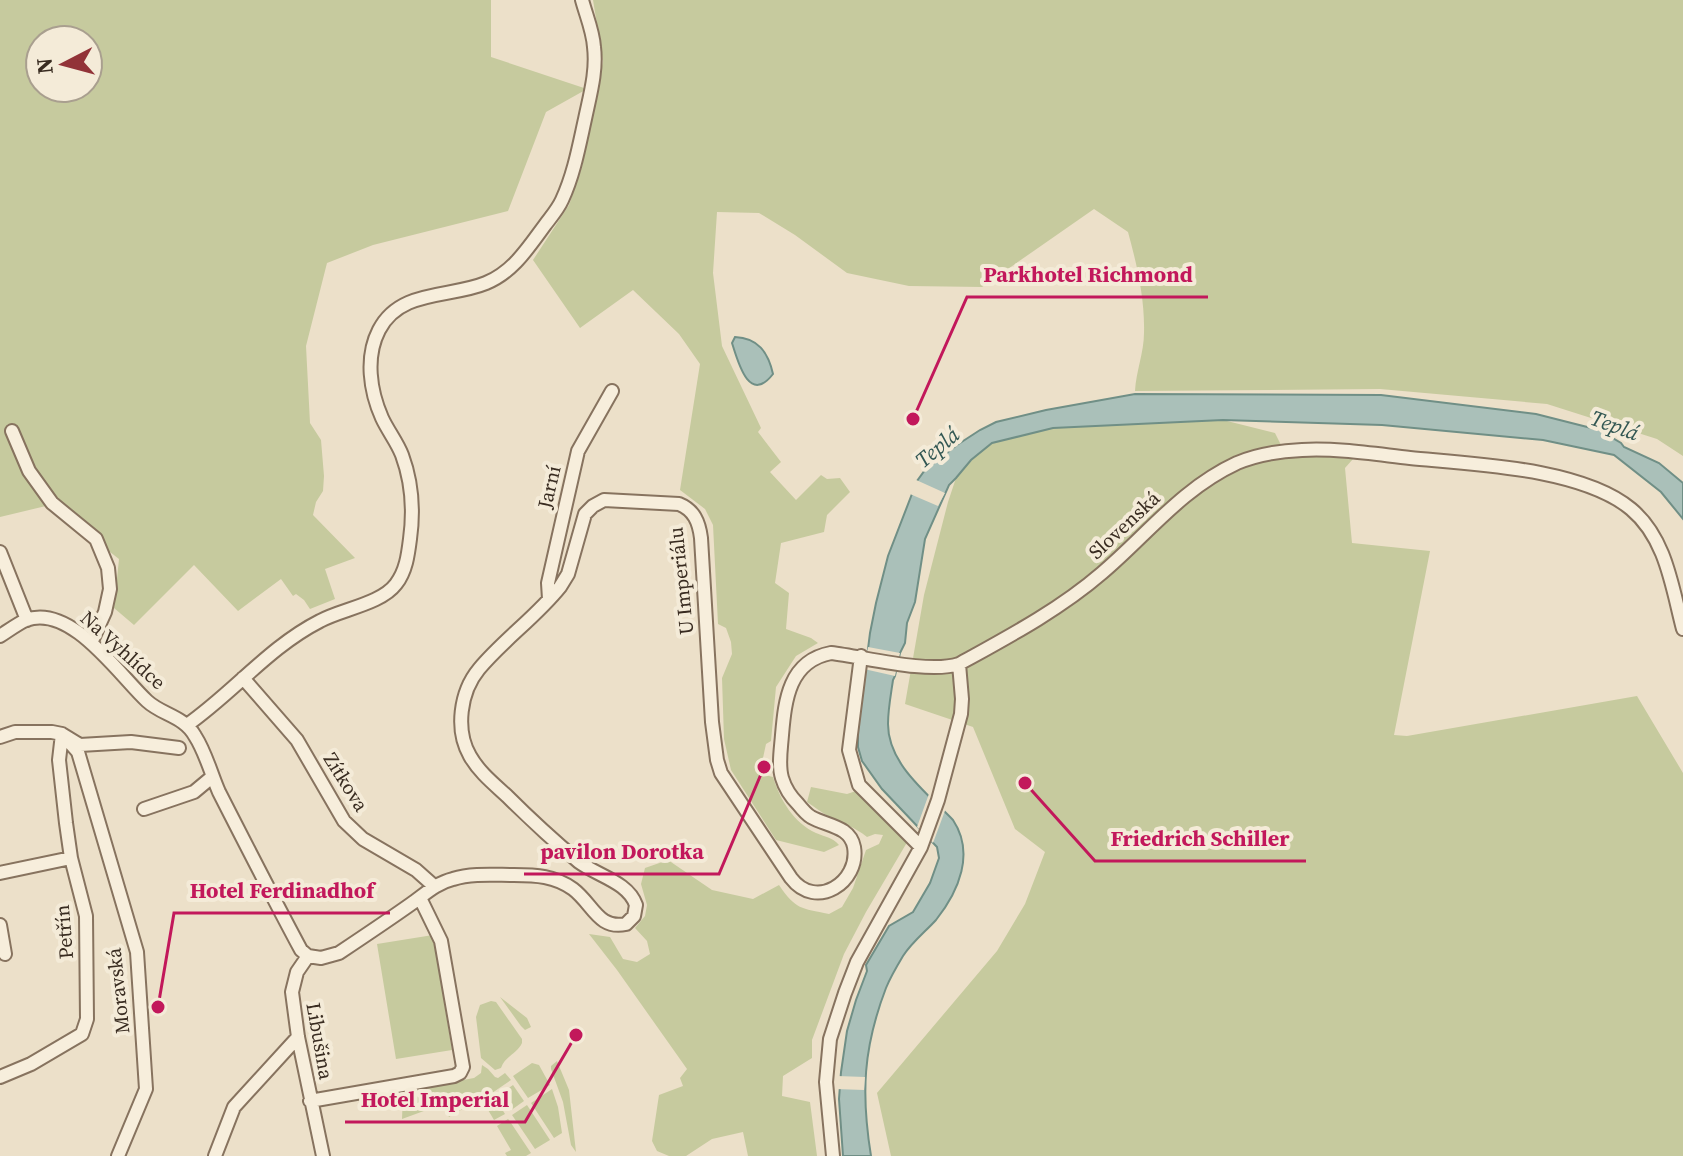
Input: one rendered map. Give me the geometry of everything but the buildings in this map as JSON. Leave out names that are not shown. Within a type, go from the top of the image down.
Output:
[{"type":"street","points":[[308,956],[301,950],[212,777],[196,737],[187,725],[288,640],[322,620],[380,597],[391,590],[404,570],[412,520],[412,492],[401,455],[372,394],[370,362],[378,332],[389,315],[408,303],[484,284],[499,276],[520,259],[561,204],[574,169],[593,81],[594,46],[582,0]]},
{"type":"street","name":"Jarní","points":[[549,599],[548,583],[578,451],[612,391]]},
{"type":"street","points":[[12,431],[29,471],[52,503],[96,539],[108,568],[110,589],[105,612],[91,643]]},
{"type":"street","name":"Slovenská","points":[[959,664],[1090,584],[1168,509],[1222,472],[1261,454],[1305,449],[1505,467],[1579,483],[1613,498],[1630,507],[1656,540],[1683,629]]},
{"type":"street","name":"U Imperiálu","points":[[308,956],[321,958],[339,953],[434,886],[470,876],[537,875],[557,880],[573,889],[609,924],[626,924],[634,916],[636,905],[627,890],[584,865],[556,843],[483,774],[465,744],[461,712],[465,695],[478,670],[549,599],[568,574],[585,514],[599,502],[610,499],[679,504],[694,514],[700,528],[717,760],[721,773],[791,878],[807,892],[828,891],[847,877],[855,858],[851,838],[839,828],[809,815],[785,785],[780,769],[785,703],[792,682],[811,661],[831,653],[938,667],[959,664]]},
{"type":"street","points":[[0,552],[27,620],[0,636]]},
{"type":"street","name":"Na Vyhlídce","points":[[27,620],[41,618],[61,621],[91,643],[148,702],[187,725]]},
{"type":"street","points":[[863,657],[849,750],[859,785],[923,842]]},
{"type":"street","points":[[833,1156],[826,1082],[830,1039],[857,962],[923,842],[938,800],[961,714],[959,664]]},
{"type":"street","name":"Zítkova","points":[[243,678],[297,740],[344,821],[363,839],[416,870],[434,886]]},
{"type":"street","points":[[0,737],[15,732],[52,732],[80,745],[131,742],[179,748]]},
{"type":"street","name":"Petřín","points":[[0,1077],[31,1064],[82,1034],[87,1019],[86,916],[71,858],[59,760],[62,734]]},
{"type":"street","name":"Moravská","points":[[62,734],[78,752],[137,952],[146,1089],[118,1156]]},
{"type":"street","points":[[144,809],[194,792],[212,777]]},
{"type":"street","points":[[0,873],[71,858]]},
{"type":"street","points":[[310,1101],[460,1073],[463,1067],[441,941],[420,898]]},
{"type":"street","points":[[0,925],[5,954]]},
{"type":"street","name":"Libušina","points":[[308,956],[297,972],[292,992],[310,1101],[323,1156]]},
{"type":"street","points":[[215,1156],[234,1107],[298,1037]]},
{"type":"green space","points":[[0,0],[491,0],[491,57],[587,89],[546,112],[508,211],[373,245],[327,263],[306,346],[310,423],[321,440],[324,476],[323,491],[313,515],[355,558],[325,569],[335,599],[310,609],[304,600],[296,594],[293,596],[281,579],[238,611],[194,565],[134,625],[114,608],[119,559],[50,505],[0,517]]},
{"type":"green space","points":[[593,0],[1683,0],[1683,456],[1657,439],[1547,404],[1380,389],[1135,391],[1144,333],[1137,269],[1128,232],[1094,209],[982,287],[909,286],[847,273],[759,213],[717,212],[713,273],[722,346],[761,428],[758,432],[781,462],[770,472],[796,500],[821,475],[827,479],[840,478],[850,492],[827,515],[824,532],[781,543],[775,583],[789,593],[786,629],[818,643],[796,656],[776,687],[771,741],[766,744],[763,758],[757,761],[755,767],[761,774],[773,777],[784,802],[801,823],[839,845],[824,852],[776,840],[731,770],[724,739],[722,678],[732,654],[726,628],[718,624],[713,525],[705,509],[680,490],[700,364],[679,334],[633,290],[580,328],[533,260],[569,205],[582,167],[603,61]]},
{"type":"green space","points":[[1223,420],[1275,433],[1287,457],[1353,459],[1345,468],[1352,543],[1430,551],[1394,735],[1407,736],[1637,696],[1683,773],[1683,1156],[891,1156],[877,1093],[997,951],[1025,904],[1045,852],[1015,829],[973,727],[905,704],[924,595],[956,478],[992,443],[1053,428]]},
{"type":"green space","points":[[811,787],[847,794],[859,790],[909,839],[844,954],[812,1040],[812,1058],[783,1076],[782,1096],[810,1102],[817,1156],[748,1156],[743,1132],[712,1139],[686,1156],[669,1156],[657,1151],[652,1141],[659,1095],[683,1086],[680,1078],[687,1069],[589,934],[610,937],[623,959],[637,962],[650,954],[647,941],[635,928],[645,916],[647,905],[641,884],[645,868],[668,860],[712,890],[753,899],[779,885],[795,904],[805,909],[829,914],[842,907],[853,888],[866,850],[879,844],[883,835],[867,837],[821,812],[807,802]]},
{"type":"green space","points":[[433,935],[452,1050],[396,1059],[377,944]]},
{"type":"green space","points":[[500,997],[527,1018],[531,1027],[525,1030]]},
{"type":"green space","points":[[496,1002],[522,1039],[517,1050],[501,1068],[495,1070],[481,1058],[476,1017],[480,1005]]},
{"type":"green space","points":[[557,1061],[569,1090],[576,1152],[571,1145],[563,1102],[551,1069]]},
{"type":"green space","points":[[532,1063],[539,1065],[550,1085],[528,1098],[513,1076]]},
{"type":"green space","points":[[482,1065],[495,1077],[505,1073],[511,1080],[492,1093],[505,1114],[494,1120],[481,1098],[449,1117],[443,1104],[402,1119],[403,1094],[414,1089],[474,1078],[481,1073]]},
{"type":"green space","points":[[513,1085],[524,1101],[510,1111],[499,1095]]},
{"type":"green space","points":[[552,1089],[562,1133],[554,1138],[531,1103]]},
{"type":"green space","points":[[527,1105],[550,1140],[535,1149],[512,1115]]},
{"type":"green space","points":[[508,1119],[531,1153],[526,1156],[507,1156],[505,1153],[511,1150],[497,1126]]},
{"type":"water","points":[[735,337],[756,343],[765,353],[773,374],[765,382],[757,385],[746,377],[732,343]]},
{"type":"water","points":[[1135,394],[1381,395],[1536,414],[1599,430],[1624,447],[1659,463],[1683,483],[1683,519],[1661,492],[1614,455],[1543,440],[1382,425],[1223,420],[1053,428],[992,443],[971,460],[949,485],[925,539],[915,602],[893,680],[888,713],[894,752],[911,777],[953,820],[960,833],[963,845],[961,872],[944,909],[903,956],[878,1010],[865,1091],[871,1156],[843,1156],[839,1099],[841,1072],[847,1031],[867,971],[866,965],[889,926],[913,912],[930,883],[939,858],[937,847],[882,789],[862,761],[858,747],[870,633],[888,556],[917,481],[925,470],[957,445],[996,422]]},
{"type":"pier","points":[[914,479],[945,493],[938,506],[910,494]]},
{"type":"pier","points":[[868,647],[900,653],[895,676],[864,669]]},
{"type":"pier","points":[[930,791],[946,808],[933,843],[917,827]]},
{"type":"pier","points":[[837,1076],[865,1077],[864,1090],[836,1089]]},
{"type":"place","name":"Parkhotel Richmond","points":[[913,419]]},
{"type":"place","name":"pavilon Dorotka","points":[[764,767]]},
{"type":"place","name":"Friedrich Schiller","points":[[1025,783]]},
{"type":"place","name":"Hotel Ferdinadhof","points":[[158,1007]]},
{"type":"place","name":"Hotel Imperial","points":[[576,1035]]},
{"type":"water label","name":"Teplá","points":[[1615,425]]},
{"type":"water label","name":"Teplá","points":[[937,447]]}]
